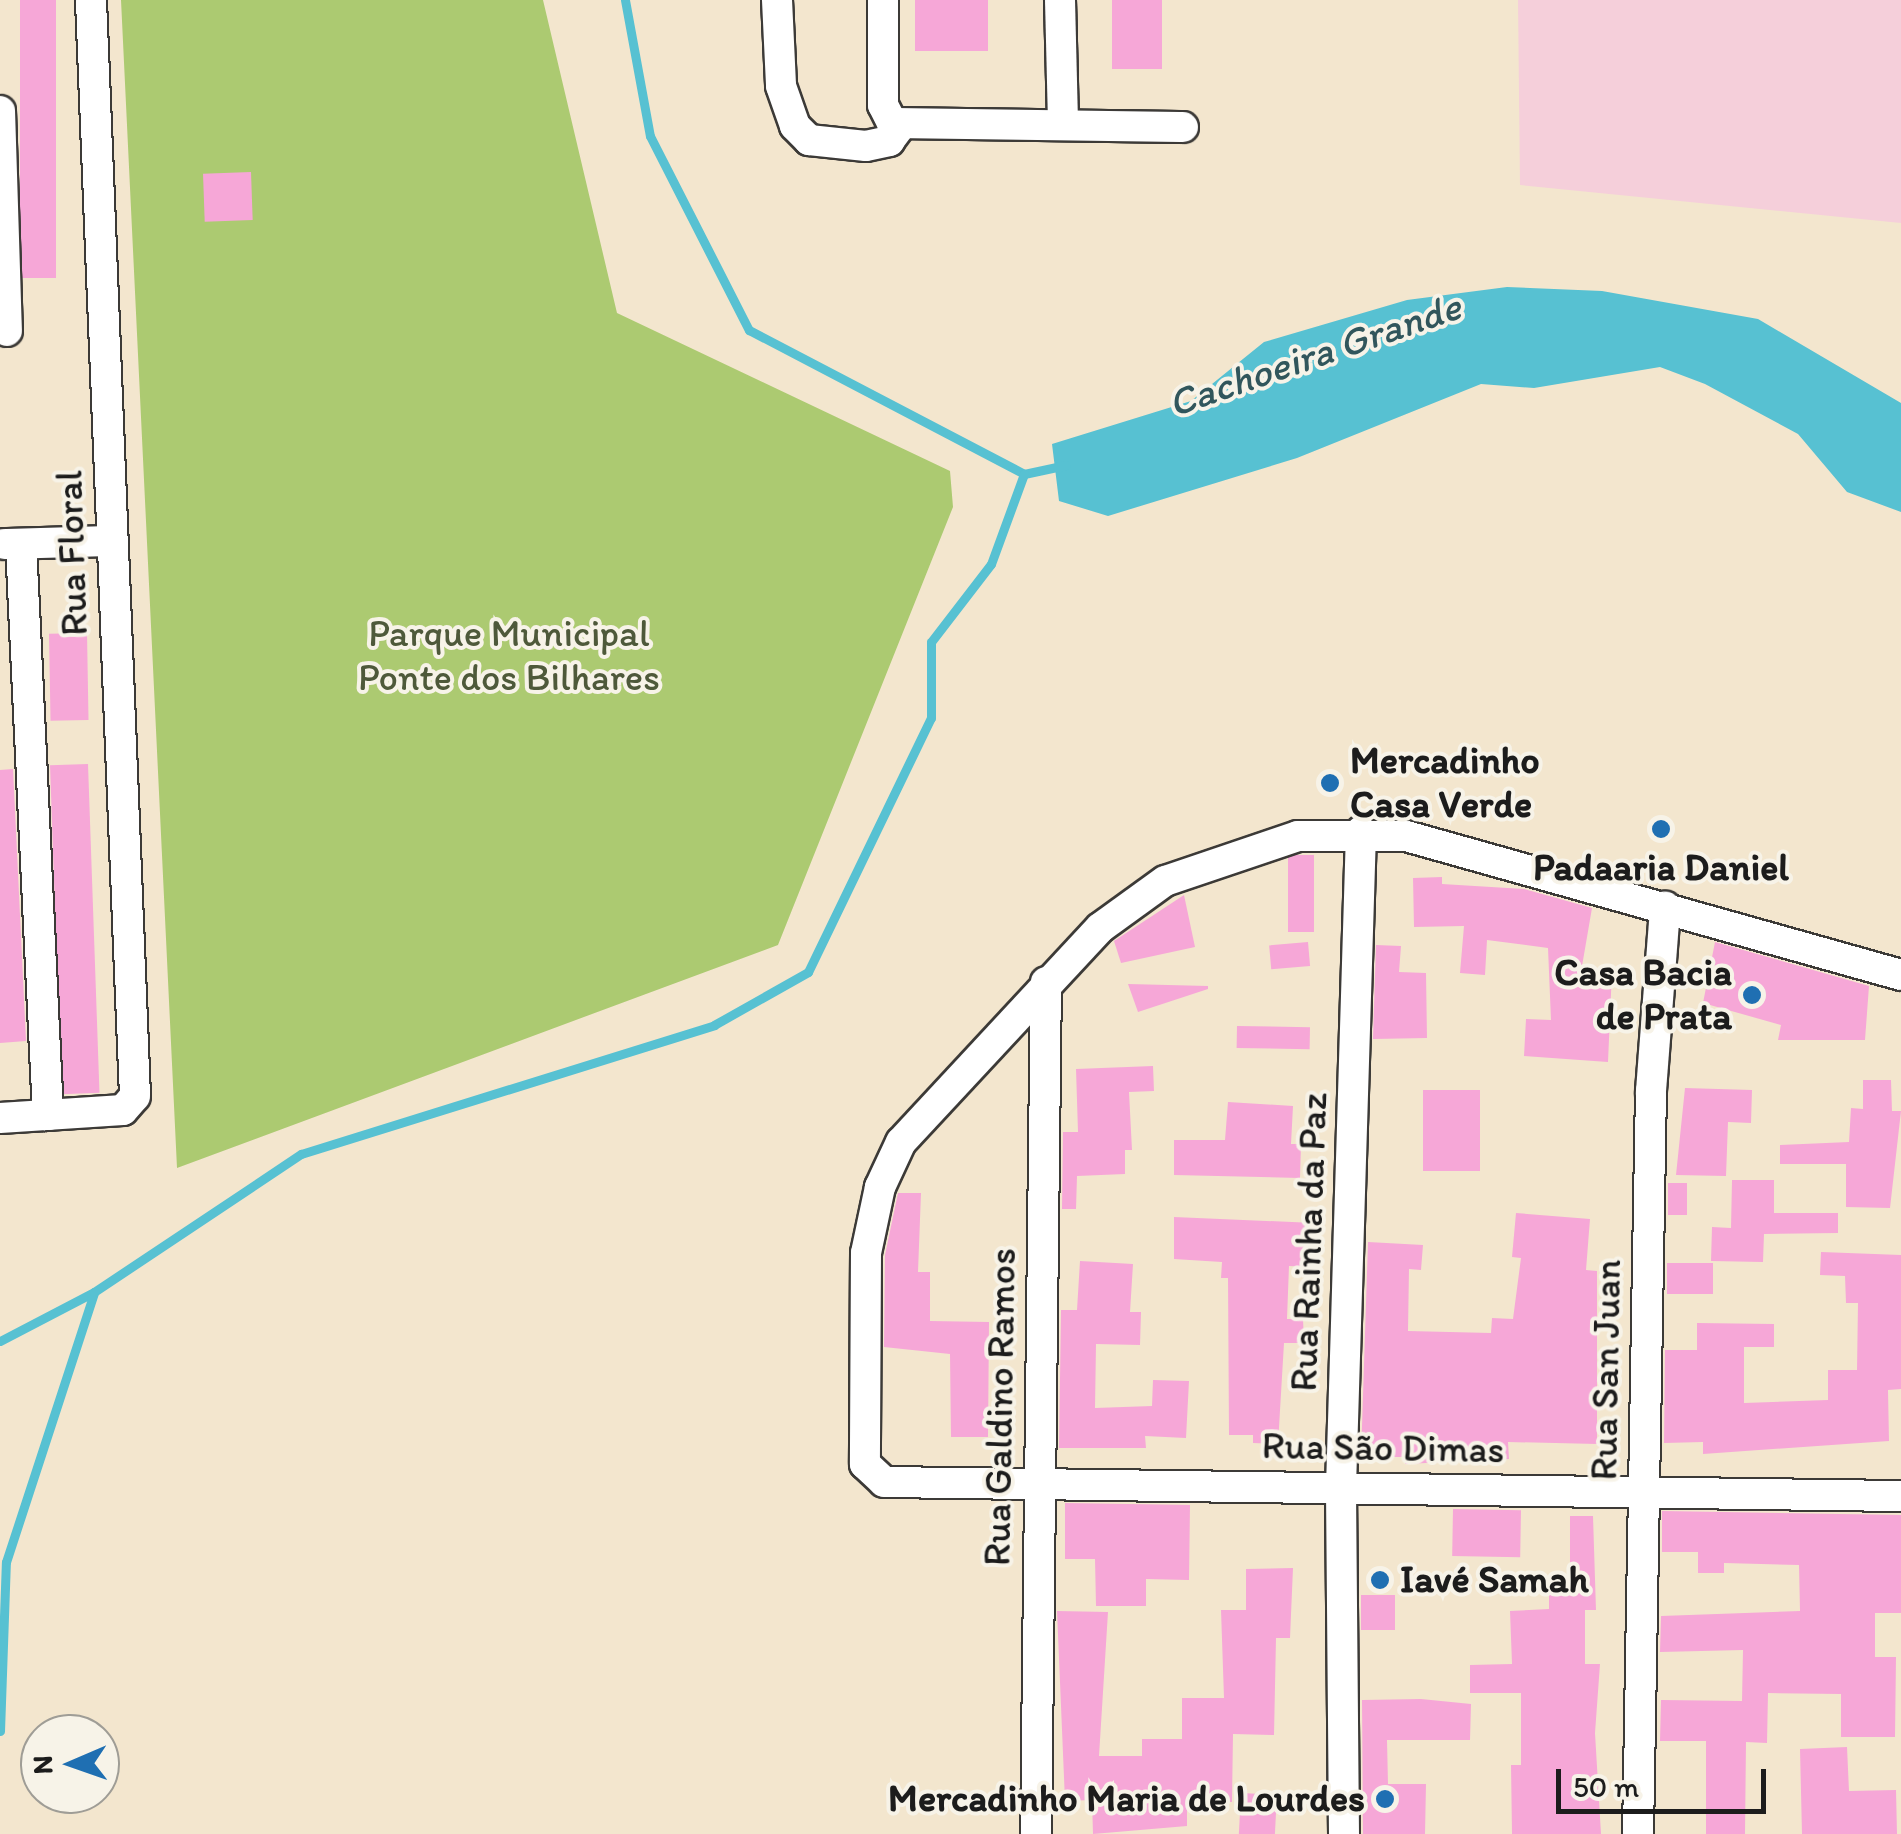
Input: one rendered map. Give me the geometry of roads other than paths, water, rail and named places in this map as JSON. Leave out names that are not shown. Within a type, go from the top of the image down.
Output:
[{"type":"street","name":"Rua Floral","points":[[48,1115],[123,1110],[132,1103],[91,0]]},
{"type":"street","points":[[776,0],[781,86],[795,126],[821,143],[866,146],[889,140],[901,125]]},
{"type":"street","points":[[883,0],[883,104],[885,116],[901,125],[1183,127]]},
{"type":"street","points":[[1060,0],[1062,124]]},
{"type":"street","points":[[0,112],[7,331]]},
{"type":"street","points":[[0,1118],[48,1115],[10,544],[111,541]]},
{"type":"street","points":[[1046,982],[1100,928],[1165,880],[1269,843],[1361,832],[1434,842],[1901,976]]},
{"type":"street","name":"Rua Rainha da Paz","points":[[1344,1834],[1342,1487],[1361,832]]},
{"type":"street","name":"Rua San Juan","points":[[1638,1834],[1651,1092],[1665,907]]},
{"type":"street","name":"Rua São Dimas","points":[[1046,982],[929,1106],[901,1142],[880,1187],[866,1253],[868,1471],[884,1482],[1901,1496]]},
{"type":"street","name":"Rua Galdino Ramos","points":[[1036,1834],[1046,982]]},
{"type":"water","points":[[1507,287],[1602,291],[1758,319],[1901,403],[1901,512],[1847,492],[1798,434],[1705,384],[1660,367],[1534,388],[1481,384],[1297,458],[1108,516],[1059,501],[1052,444],[1191,401],[1264,342],[1407,300]]},
{"type":"waterway","points":[[625,0],[650,136],[749,330],[1024,474]]},
{"type":"waterway","name":"Cachoeira Grande","points":[[1024,474],[1066,465]]},
{"type":"waterway","points":[[0,1731],[6,1562],[94,1292],[301,1154],[714,1025],[808,972],[931,718],[931,642],[991,564],[1024,474]]},
{"type":"waterway","points":[[0,1341],[94,1292]]},
{"type":"place","name":"Mercadinho Casa Verde","points":[[1330,783]]},
{"type":"place","name":"Padaaria Daniel","points":[[1661,829]]},
{"type":"place","name":"Casa Bacia de Prata","points":[[1752,995]]},
{"type":"place","name":"Iavé Samah","points":[[1380,1580]]},
{"type":"place","name":"Mercadinho Maria de Lourdes","points":[[1385,1799]]},
{"type":"park label","name":"Parque Municipal Ponte dos Bilhares","points":[[509,656]]}]
